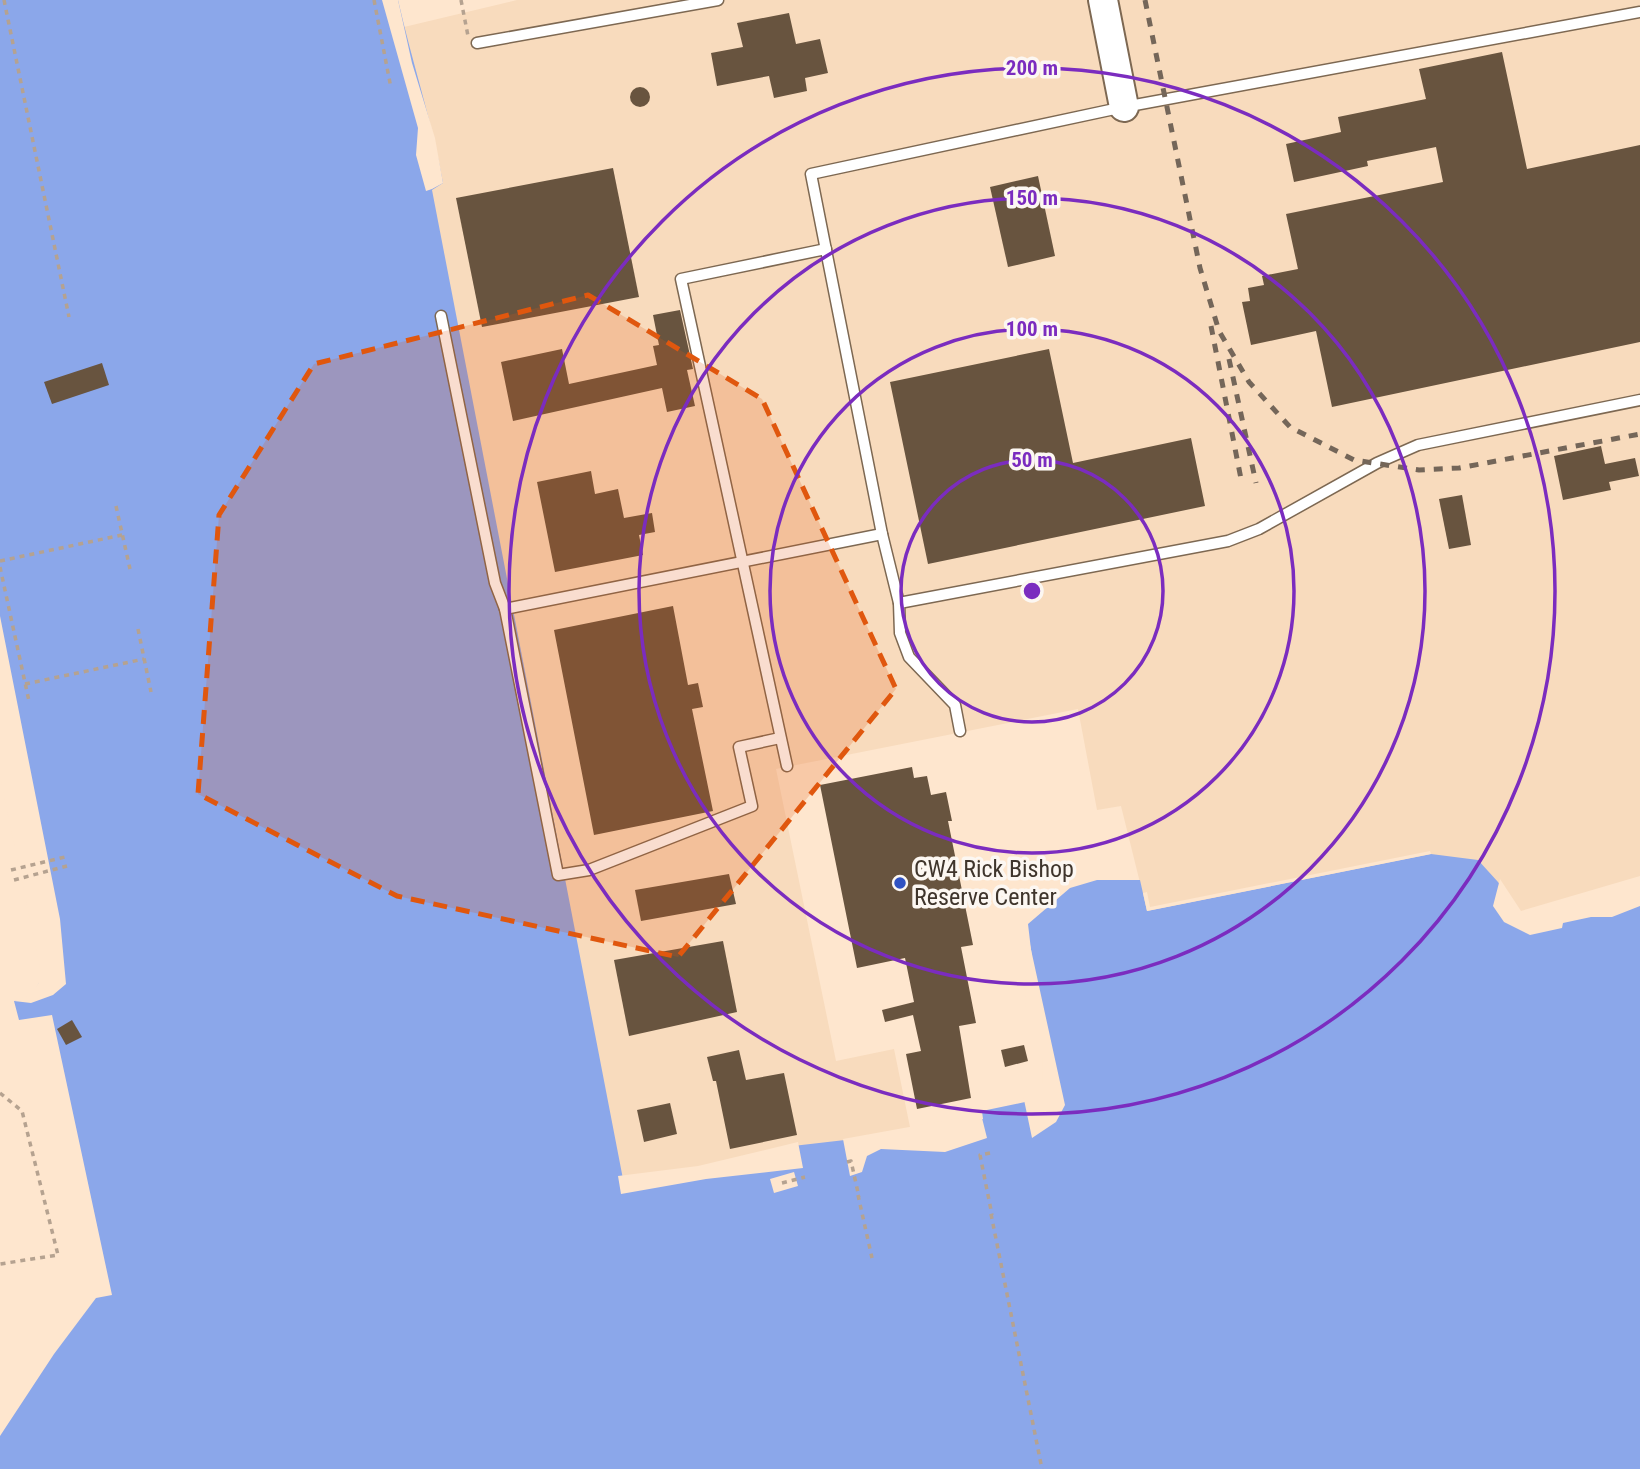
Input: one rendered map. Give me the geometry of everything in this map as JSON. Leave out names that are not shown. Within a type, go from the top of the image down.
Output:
[{"type":"street","points":[[1103,0],[1124,107]]},
{"type":"lane","points":[[477,43],[718,0]]},
{"type":"lane","points":[[960,731],[955,705],[909,657],[900,634],[899,603],[882,534],[811,174],[1124,107],[1640,12]]},
{"type":"lane","points":[[787,766],[681,279],[826,249]]},
{"type":"lane","points":[[441,316],[495,583],[505,609],[558,875],[589,870],[752,806],[739,747],[780,738]]},
{"type":"lane","points":[[899,603],[1228,541],[1259,529],[1377,464],[1418,445],[1640,400]]},
{"type":"lane","points":[[505,609],[882,534]]},
{"type":"path","points":[[4,0],[69,317]]},
{"type":"path","points":[[374,0],[391,88]]},
{"type":"path","points":[[461,0],[469,40],[477,43]]},
{"type":"path","points":[[116,506],[130,569]]},
{"type":"path","points":[[0,561],[122,535]]},
{"type":"path","points":[[0,567],[29,701]]},
{"type":"path","points":[[138,629],[151,692]]},
{"type":"path","points":[[25,684],[144,659]]},
{"type":"path","points":[[11,870],[65,857]]},
{"type":"path","points":[[14,880],[67,866]]},
{"type":"path","points":[[0,1093],[22,1111],[58,1255],[0,1264]]},
{"type":"path","points":[[990,1153],[980,1155],[994,1229]]},
{"type":"path","points":[[847,1162],[851,1161],[872,1258]]},
{"type":"path","points":[[782,1183],[805,1177]]},
{"type":"path","points":[[858,1195],[862,1211]]},
{"type":"path","points":[[991,1214],[1042,1469]]},
{"type":"highlighted area","points":[[588,295],[762,399],[896,689],[678,957],[397,896],[198,794],[219,515],[314,364]]},
{"type":"shaded area","points":[[517,0],[1640,0],[1640,879],[1519,915],[1147,911],[1121,806],[1097,810],[1078,709],[776,769],[836,1061],[894,1049],[911,1132],[631,1469],[404,27]]},
{"type":"water","points":[[0,0],[398,0],[443,183],[432,190],[623,1179],[698,1170],[793,1146],[897,1134],[983,1119],[982,1111],[1025,1102],[1030,1086],[1047,1086],[1028,924],[1070,888],[1097,880],[1140,880],[1147,911],[1431,854],[1478,860],[1498,882],[1520,915],[1640,879],[1640,1469],[0,1469],[0,1436],[54,1354],[96,1298],[112,1295],[52,1015],[19,1020],[14,1001],[30,999],[45,972],[0,761]]},
{"type":"pier","points":[[382,0],[398,0],[412,63],[435,138],[443,183],[426,191],[416,155],[418,128]]},
{"type":"pier","points":[[0,616],[60,919],[66,984],[53,995],[31,1003],[14,1001],[28,996],[38,984],[41,972],[0,777]]},
{"type":"pier","points":[[1430,851],[1431,854],[1147,911],[1143,893],[1147,892],[1150,907]]},
{"type":"pier","points":[[1640,876],[1640,906],[1612,917],[1591,917],[1563,923],[1562,928],[1530,935],[1504,922],[1493,906],[1500,879],[1521,911]]},
{"type":"pier","points":[[1025,922],[1065,1105],[1056,1122],[1032,1138],[1023,1095],[1028,1083],[1043,1083],[1042,1058],[1026,1010]]},
{"type":"pier","points":[[981,1114],[987,1138],[945,1152],[881,1149],[867,1156],[862,1172],[850,1176],[843,1139]]},
{"type":"pier","points":[[798,1142],[803,1168],[706,1179],[621,1194],[618,1176],[698,1166]]},
{"type":"pier","points":[[794,1172],[798,1186],[774,1193],[770,1179]]},
{"type":"building","points":[[789,13],[796,44],[820,39],[828,73],[805,78],[807,91],[774,98],[769,76],[717,86],[711,53],[743,47],[737,23]]},
{"type":"building","points":[[1502,52],[1527,169],[1640,145],[1640,342],[1332,407],[1316,331],[1251,345],[1242,302],[1250,301],[1248,288],[1264,285],[1262,276],[1298,269],[1286,214],[1443,182],[1436,147],[1367,161],[1368,166],[1294,182],[1286,144],[1341,132],[1338,117],[1426,99],[1419,69]]},
{"type":"building","points":[[640,87],[647,90],[650,97],[647,104],[640,107],[633,104],[630,97],[633,90]]},
{"type":"building","points":[[613,168],[639,297],[482,327],[456,198]]},
{"type":"building","points":[[1038,176],[1055,256],[1008,267],[990,187]]},
{"type":"building","points":[[680,310],[693,369],[687,370],[695,406],[667,412],[662,388],[513,421],[501,362],[562,349],[569,384],[657,365],[653,346],[659,345],[653,315]]},
{"type":"building","points":[[1049,349],[1073,463],[1191,438],[1205,506],[928,564],[890,382]]},
{"type":"building","points":[[102,363],[109,385],[52,404],[44,382]]},
{"type":"building","points":[[1601,446],[1605,464],[1635,458],[1639,476],[1609,482],[1611,490],[1563,500],[1554,456]]},
{"type":"building","points":[[591,471],[595,494],[618,489],[624,518],[652,513],[655,532],[639,535],[643,555],[555,572],[537,482]]},
{"type":"building","points":[[1462,495],[1471,545],[1449,549],[1439,499]]},
{"type":"building","points":[[673,606],[688,685],[698,683],[703,707],[692,709],[713,811],[594,835],[554,630]]},
{"type":"building","name":"CW4 Rick Bishop Reserve Center","points":[[912,767],[914,778],[927,776],[931,795],[946,792],[952,821],[948,821],[973,945],[961,947],[976,1023],[959,1026],[971,1098],[917,1109],[906,1054],[921,1051],[913,1015],[885,1022],[882,1010],[914,1002],[905,958],[857,968],[820,785]]},
{"type":"building","points":[[729,874],[736,904],[641,921],[635,890]]},
{"type":"building","points":[[723,941],[737,1012],[629,1036],[614,960]]},
{"type":"building","points":[[72,1020],[82,1037],[66,1045],[57,1029]]},
{"type":"building","points":[[1024,1045],[1028,1061],[1005,1067],[1001,1050]]},
{"type":"building","points":[[739,1050],[746,1080],[784,1073],[797,1135],[730,1149],[716,1081],[713,1081],[707,1057]]},
{"type":"building","points":[[670,1103],[677,1134],[644,1142],[637,1110]]},
{"type":"railway","points":[[1145,0],[1200,268],[1219,331],[1249,382],[1290,427],[1354,460],[1419,470],[1459,468],[1640,434]]},
{"type":"railway","points":[[1211,326],[1242,484]]},
{"type":"railway","points":[[1229,359],[1256,483]]},
{"type":"place","name":"CW4 Rick Bishop Reserve Center","points":[[900,883]]}]
